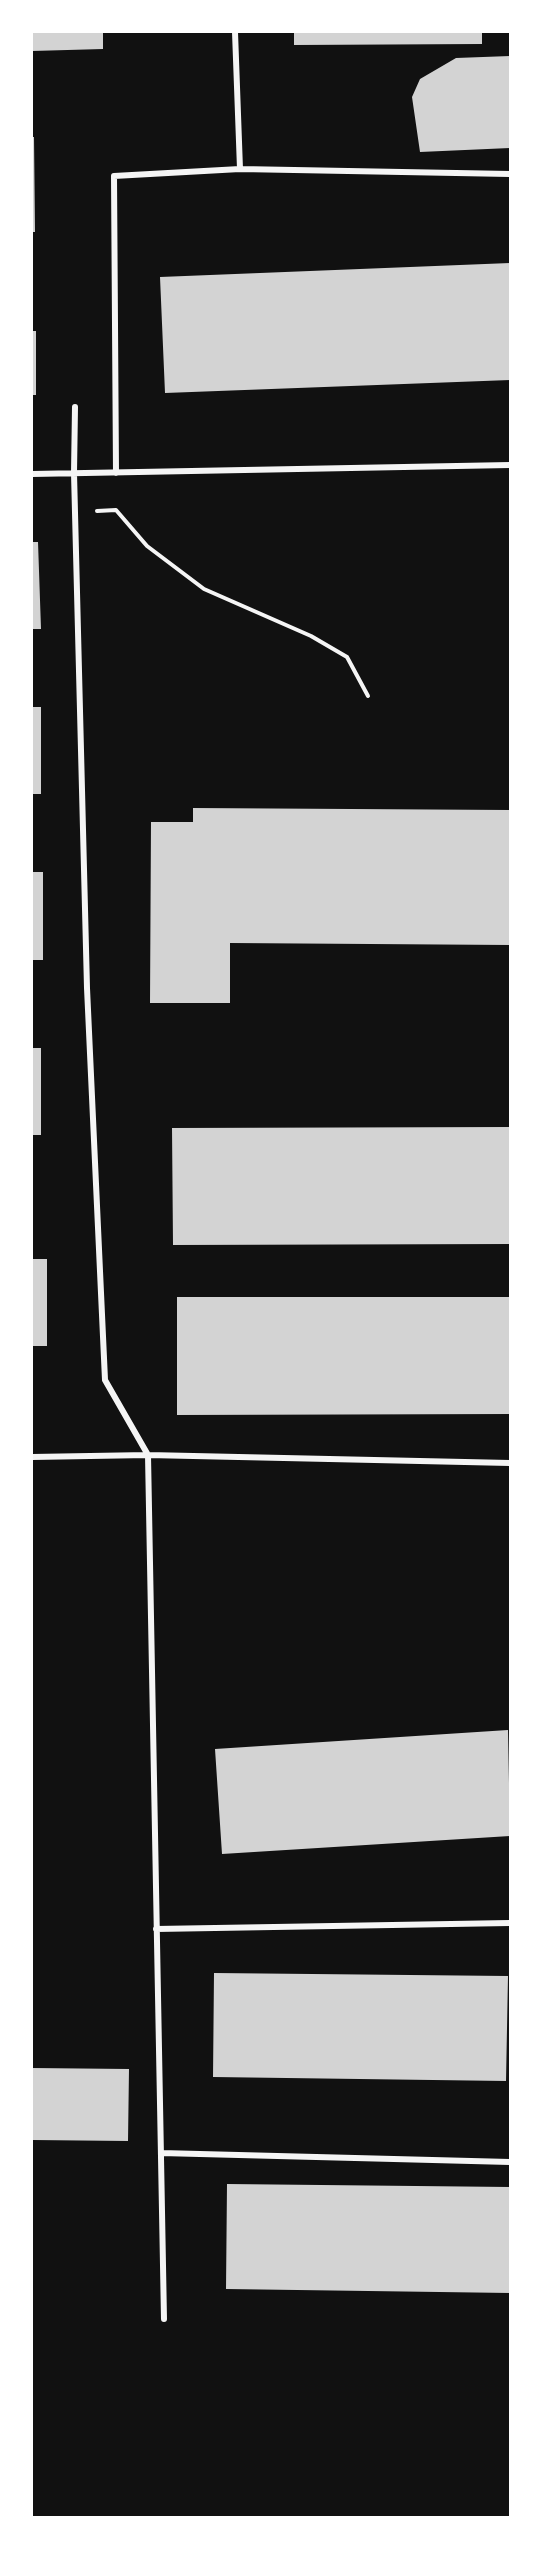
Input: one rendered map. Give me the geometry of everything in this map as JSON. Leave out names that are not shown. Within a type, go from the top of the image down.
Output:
[{"type":"street","points":[[235,32],[240,169]]},
{"type":"street","points":[[117,473],[114,176],[240,169],[510,174]]},
{"type":"street","points":[[75,407],[74,473],[87,988],[105,1380],[148,1455],[164,2319]]},
{"type":"street","points":[[32,474],[510,465]]},
{"type":"street","points":[[32,1457],[148,1455],[510,1463]]},
{"type":"street","points":[[156,1929],[510,1923]]},
{"type":"street","points":[[161,2153],[510,2162]]},
{"type":"path","points":[[75,512],[117,510],[147,546],[204,589],[311,636],[347,657],[368,696]]},
{"type":"building","points":[[32,32],[103,32],[103,49],[32,51]]},
{"type":"building","points":[[294,32],[482,32],[482,44],[294,45]]},
{"type":"building","points":[[510,56],[510,148],[420,152],[412,97],[420,79],[456,58]]},
{"type":"building","points":[[32,137],[34,137],[35,232],[32,232]]},
{"type":"building","points":[[510,263],[510,380],[165,393],[160,277]]},
{"type":"building","points":[[32,331],[36,331],[36,395],[32,395]]},
{"type":"building","points":[[32,542],[38,542],[41,629],[32,629]]},
{"type":"building","points":[[32,707],[41,707],[41,794],[32,794]]},
{"type":"building","points":[[193,808],[510,810],[510,945],[230,943],[230,1003],[150,1003],[151,822],[193,822]]},
{"type":"building","points":[[32,872],[43,872],[43,960],[32,960]]},
{"type":"building","points":[[32,1048],[41,1048],[41,1135],[32,1135]]},
{"type":"building","points":[[510,1127],[510,1244],[173,1245],[172,1128]]},
{"type":"building","points":[[32,1259],[47,1259],[47,1346],[32,1346]]},
{"type":"building","points":[[177,1297],[510,1297],[510,1414],[177,1415]]},
{"type":"building","points":[[508,1730],[510,1836],[222,1854],[215,1749]]},
{"type":"building","points":[[214,1973],[508,1976],[506,2081],[213,2077]]},
{"type":"building","points":[[32,2068],[129,2069],[128,2141],[32,2140]]},
{"type":"building","points":[[227,2184],[510,2187],[510,2293],[226,2289]]}]
